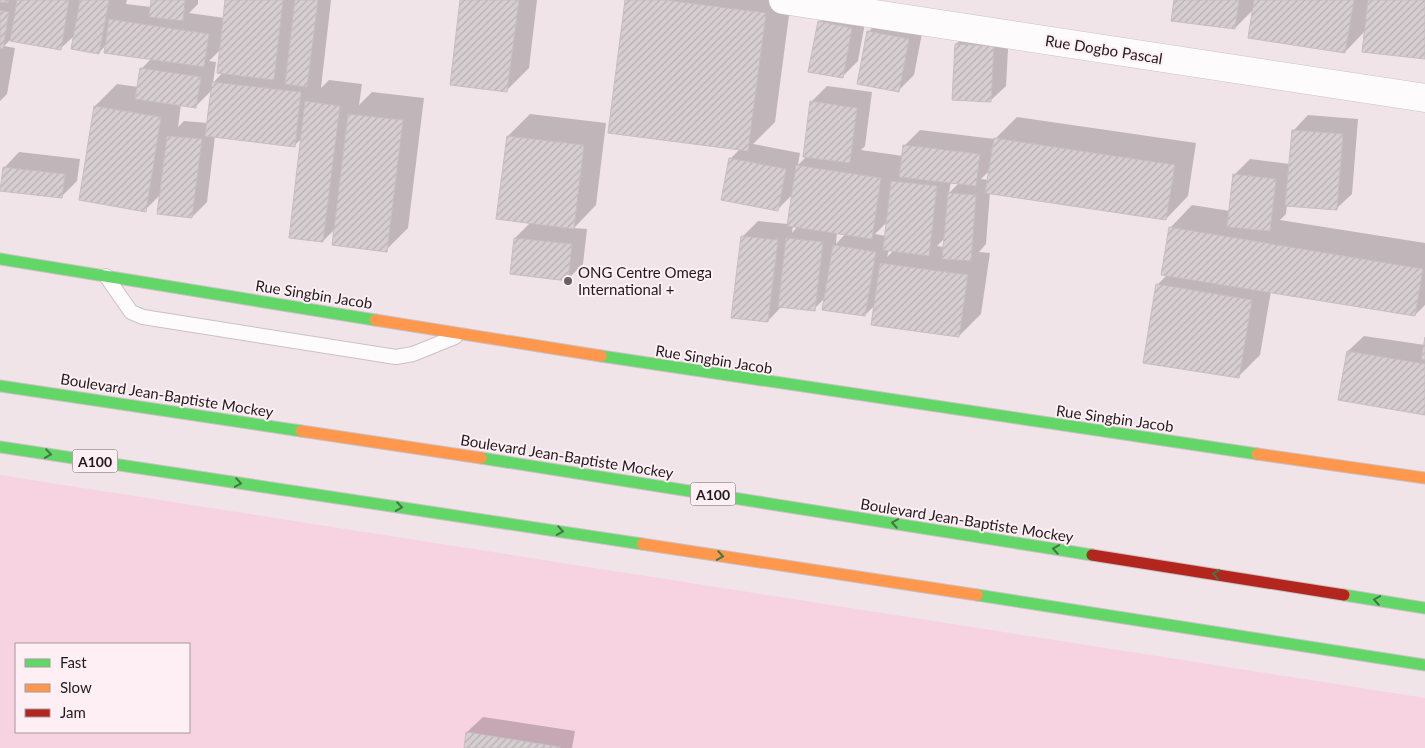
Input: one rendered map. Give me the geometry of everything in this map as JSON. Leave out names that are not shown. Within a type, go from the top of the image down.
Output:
[{"type":"main road","name":"Rue Singbin Jacob","points":[[0,259],[728,377],[1425,478]]},
{"type":"main road","name":"Boulevard Jean-Baptiste Mockey","points":[[0,386],[530,465],[1425,608]]},
{"type":"main road","name":"A100","points":[[0,447],[815,570],[1425,665]]},
{"type":"street","name":"Rue Dogbo Pascal","points":[[800,1],[1425,98]]},
{"type":"lane","points":[[105,276],[131,312],[143,317],[396,357],[413,354],[463,334]]},
{"type":"shaded area","points":[[0,475],[1425,698],[1425,748],[0,748]]},
{"type":"building","points":[[0,0],[9,0],[8,3],[0,2]]},
{"type":"building","points":[[17,0],[69,0],[61,50],[10,41]]},
{"type":"building","points":[[80,0],[109,0],[99,54],[71,49]]},
{"type":"building","points":[[151,0],[185,0],[183,21],[149,17]]},
{"type":"building","points":[[225,0],[283,0],[274,80],[217,73]]},
{"type":"building","points":[[295,0],[318,0],[307,87],[285,84]]},
{"type":"building","points":[[460,0],[519,0],[507,92],[450,85]]},
{"type":"building","points":[[625,0],[665,0],[766,13],[748,151],[608,133]]},
{"type":"building","points":[[1174,0],[1239,0],[1235,29],[1171,21]]},
{"type":"building","points":[[1254,0],[1354,0],[1345,53],[1248,38]]},
{"type":"building","points":[[1368,0],[1425,0],[1425,59],[1362,52]]},
{"type":"building","points":[[0,10],[9,12],[3,49],[0,48]]},
{"type":"building","points":[[109,19],[209,34],[204,67],[104,53]]},
{"type":"building","points":[[818,21],[852,28],[843,78],[808,72]]},
{"type":"building","points":[[867,31],[909,39],[899,92],[857,84]]},
{"type":"building","points":[[955,44],[994,46],[991,102],[952,100]]},
{"type":"building","points":[[140,68],[201,77],[196,108],[135,99]]},
{"type":"building","points":[[212,82],[301,92],[295,147],[205,136]]},
{"type":"building","points":[[305,101],[340,106],[323,242],[289,238]]},
{"type":"building","points":[[810,101],[857,108],[850,163],[803,157]]},
{"type":"building","points":[[94,106],[161,117],[146,212],[79,200]]},
{"type":"building","points":[[348,114],[403,120],[387,252],[332,245]]},
{"type":"building","points":[[1292,130],[1343,134],[1337,210],[1285,206]]},
{"type":"building","points":[[167,136],[202,139],[192,218],[157,214]]},
{"type":"building","points":[[507,136],[584,145],[574,229],[496,219]]},
{"type":"building","points":[[994,138],[1175,165],[1166,220],[985,193]]},
{"type":"building","points":[[903,145],[980,154],[976,186],[899,177]]},
{"type":"building","points":[[729,158],[786,169],[778,211],[721,200]]},
{"type":"building","points":[[796,165],[881,178],[872,239],[787,226]]},
{"type":"building","points":[[3,167],[65,174],[62,198],[0,191]]},
{"type":"building","points":[[1233,174],[1276,179],[1270,231],[1227,227]]},
{"type":"building","points":[[891,181],[937,186],[929,256],[883,250]]},
{"type":"building","points":[[948,193],[976,195],[971,261],[942,259]]},
{"type":"building","points":[[1169,227],[1423,269],[1415,316],[1161,275]]},
{"type":"building","points":[[741,236],[778,240],[768,322],[731,318]]},
{"type":"building","points":[[514,238],[572,244],[568,281],[510,274]]},
{"type":"building","points":[[786,238],[823,242],[815,311],[778,307]]},
{"type":"building","points":[[833,245],[876,252],[865,316],[822,310]]},
{"type":"building","points":[[880,263],[968,275],[959,337],[871,325]]},
{"type":"building","points":[[1156,284],[1252,300],[1239,378],[1143,363]]},
{"type":"building","points":[[1425,337],[1425,360],[1421,359]]},
{"type":"building","points":[[1347,351],[1425,364],[1425,415],[1338,400]]},
{"type":"building","points":[[466,732],[560,747],[560,748],[464,748]]},
{"type":"traffic: fast","points":[[0,259],[375,320]]},
{"type":"traffic: fast","points":[[601,356],[1257,454]]},
{"type":"traffic: fast","points":[[0,386],[301,431]]},
{"type":"traffic: fast","points":[[0,447],[642,544]]},
{"type":"traffic: fast","points":[[481,458],[1092,555]]},
{"type":"traffic: fast","points":[[977,595],[1425,665]]},
{"type":"traffic: fast","points":[[1344,595],[1425,608]]},
{"type":"traffic: slow","points":[[375,320],[601,356]]},
{"type":"traffic: slow","points":[[301,431],[481,458]]},
{"type":"traffic: slow","points":[[1257,454],[1425,478]]},
{"type":"traffic: slow","points":[[642,544],[977,595]]},
{"type":"traffic: jam","points":[[1092,555],[1344,595]]},
{"type":"place","name":"ONG Centre Omega International +","points":[[568,281]]}]
